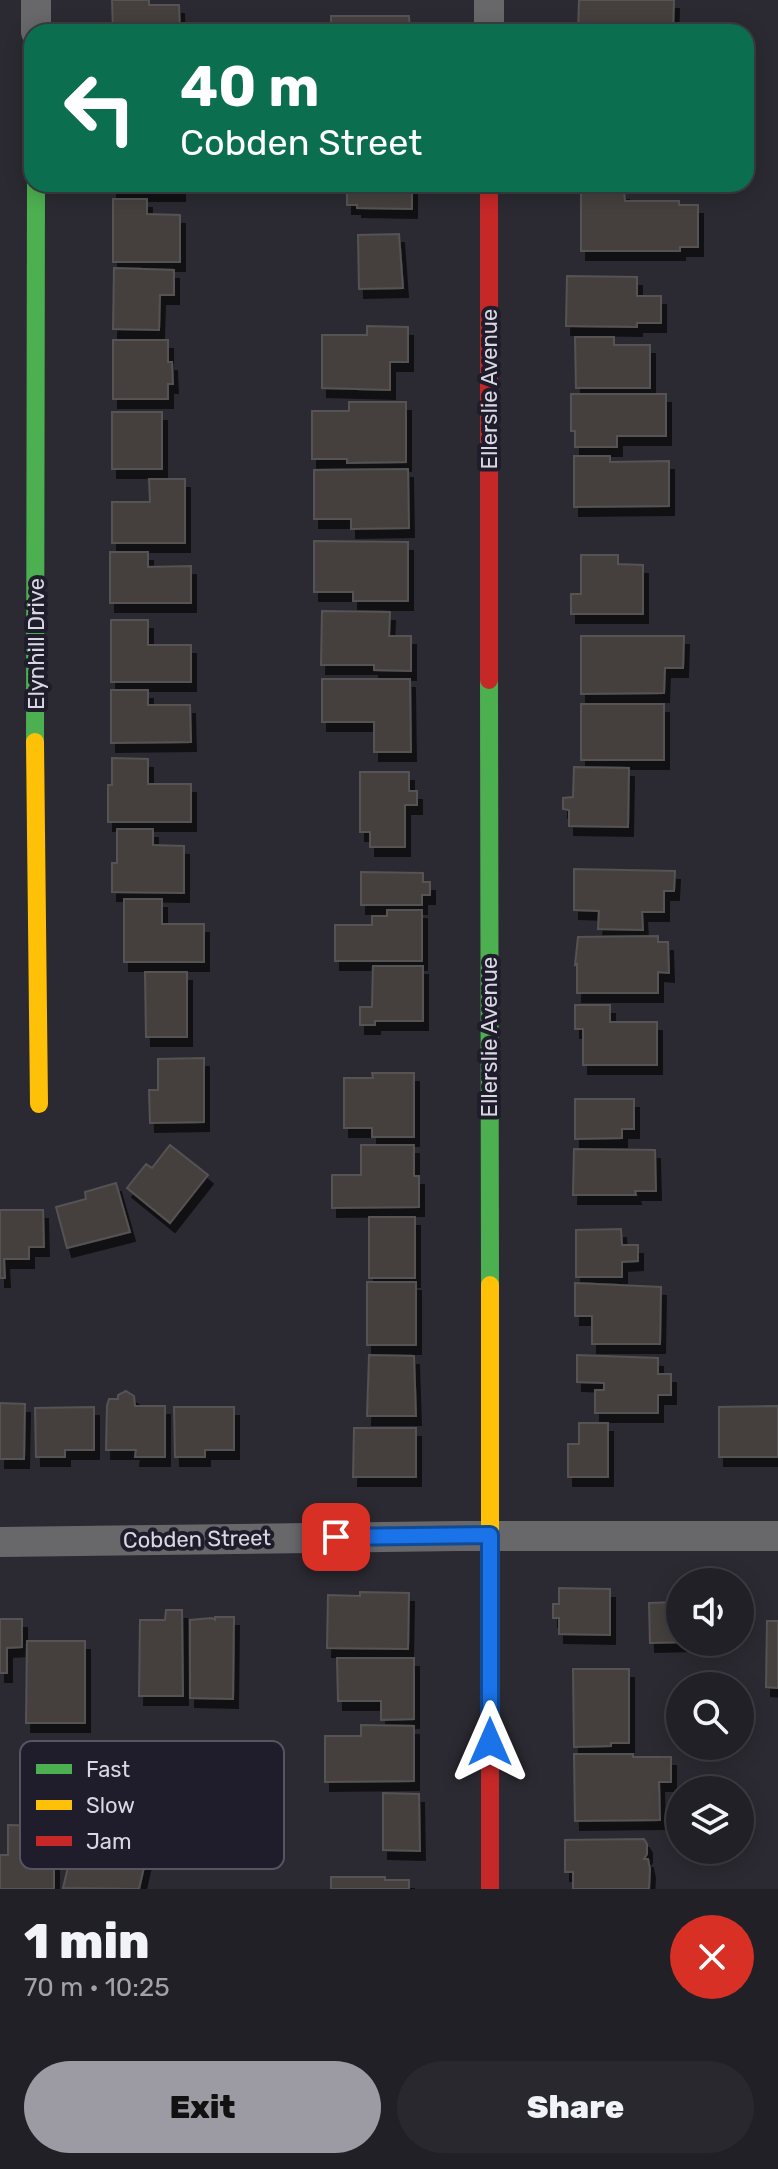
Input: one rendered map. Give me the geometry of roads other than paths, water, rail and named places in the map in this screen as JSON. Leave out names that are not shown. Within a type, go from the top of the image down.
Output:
[{"type":"street","points":[[36,0],[36,24]]},
{"type":"street","points":[[489,0],[489,24]]},
{"type":"street","name":"Elynhill Drive","points":[[36,192],[35,910],[39,1104]]},
{"type":"street","name":"Ellerslie Avenue","points":[[489,192],[490,1889]]},
{"type":"street","name":"Cobden Street","points":[[0,1542],[490,1535],[778,1536]]}]
